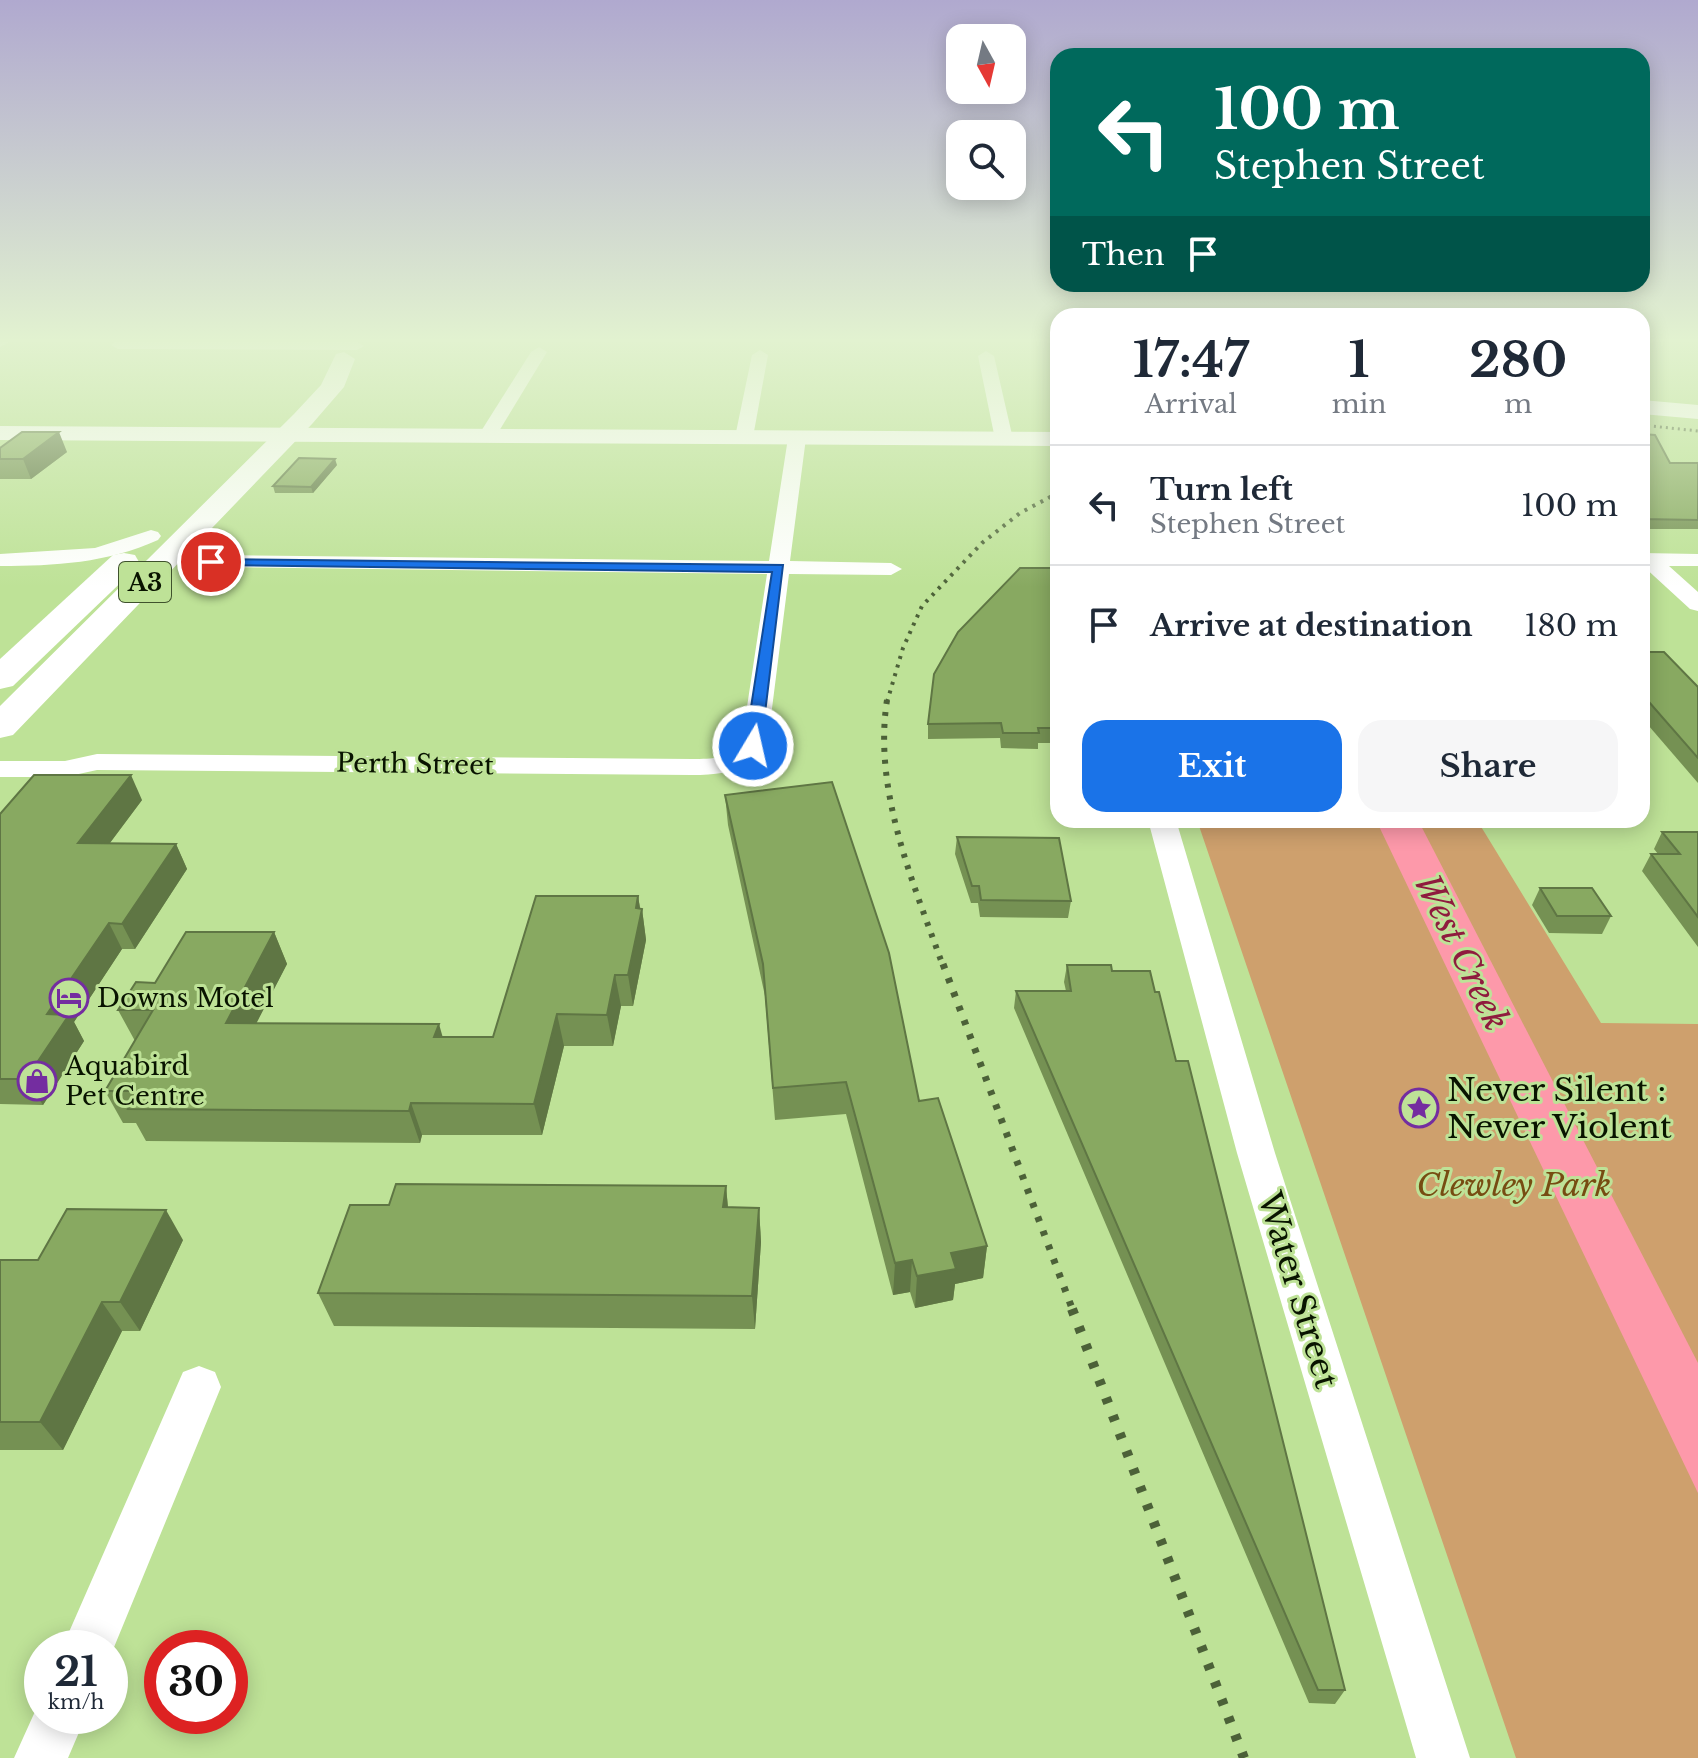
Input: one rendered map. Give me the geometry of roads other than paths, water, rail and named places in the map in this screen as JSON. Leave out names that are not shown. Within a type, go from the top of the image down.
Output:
[{"type":"highway","name":"A3","points":[[0,678],[98,586],[166,540],[288,423]]},
{"type":"highway","name":"A3","points":[[0,727],[148,578],[166,540]]},
{"type":"street","points":[[487,436],[495,423]]},
{"type":"street","points":[[744,437],[747,423]]},
{"type":"street","points":[[1001,423],[1004,439]]},
{"type":"street","points":[[0,433],[1050,439]]},
{"type":"street","points":[[779,568],[797,438]]},
{"type":"street","points":[[0,560],[64,560],[166,540],[191,556],[220,561]]},
{"type":"street","points":[[64,560],[94,566],[101,575],[98,586]]},
{"type":"street","points":[[1650,560],[1698,560]]},
{"type":"street","points":[[148,578],[182,566],[220,561],[891,569]]},
{"type":"street","points":[[1650,563],[1698,604]]},
{"type":"street","name":"Perth Street","points":[[0,769],[65,769],[97,762],[669,767],[711,766],[733,761],[749,752],[755,740],[779,568]]},
{"type":"street","name":"Perth Street","points":[[0,753],[73,755],[97,762]]},
{"type":"street","name":"Water Street","points":[[1164,828],[1256,1153],[1443,1758]]},
{"type":"street","points":[[96,1630],[199,1387]]},
{"type":"street","points":[[41,1758],[51,1734]]},
{"type":"water","name":"West Creek","points":[[1380,828],[1422,828],[1698,1363],[1698,1493]]},
{"type":"railway","points":[[1650,426],[1698,431]]},
{"type":"railway","points":[[887,702],[903,648],[922,606],[982,543],[1020,513],[1050,497]]},
{"type":"railway","points":[[887,700],[884,734],[886,768],[898,836],[943,966]]},
{"type":"railway","points":[[943,964],[1073,1311]]},
{"type":"railway","points":[[1072,1309],[1244,1758]]},
{"type":"place","name":"Downs Motel","points":[[69,998]]},
{"type":"place","name":"Aquabird Pet Centre","points":[[37,1081]]},
{"type":"place","name":"Never Silent : Never Violent","points":[[1419,1108]]},
{"type":"park label","name":"Clewley Park","points":[[1514,1185]]}]
